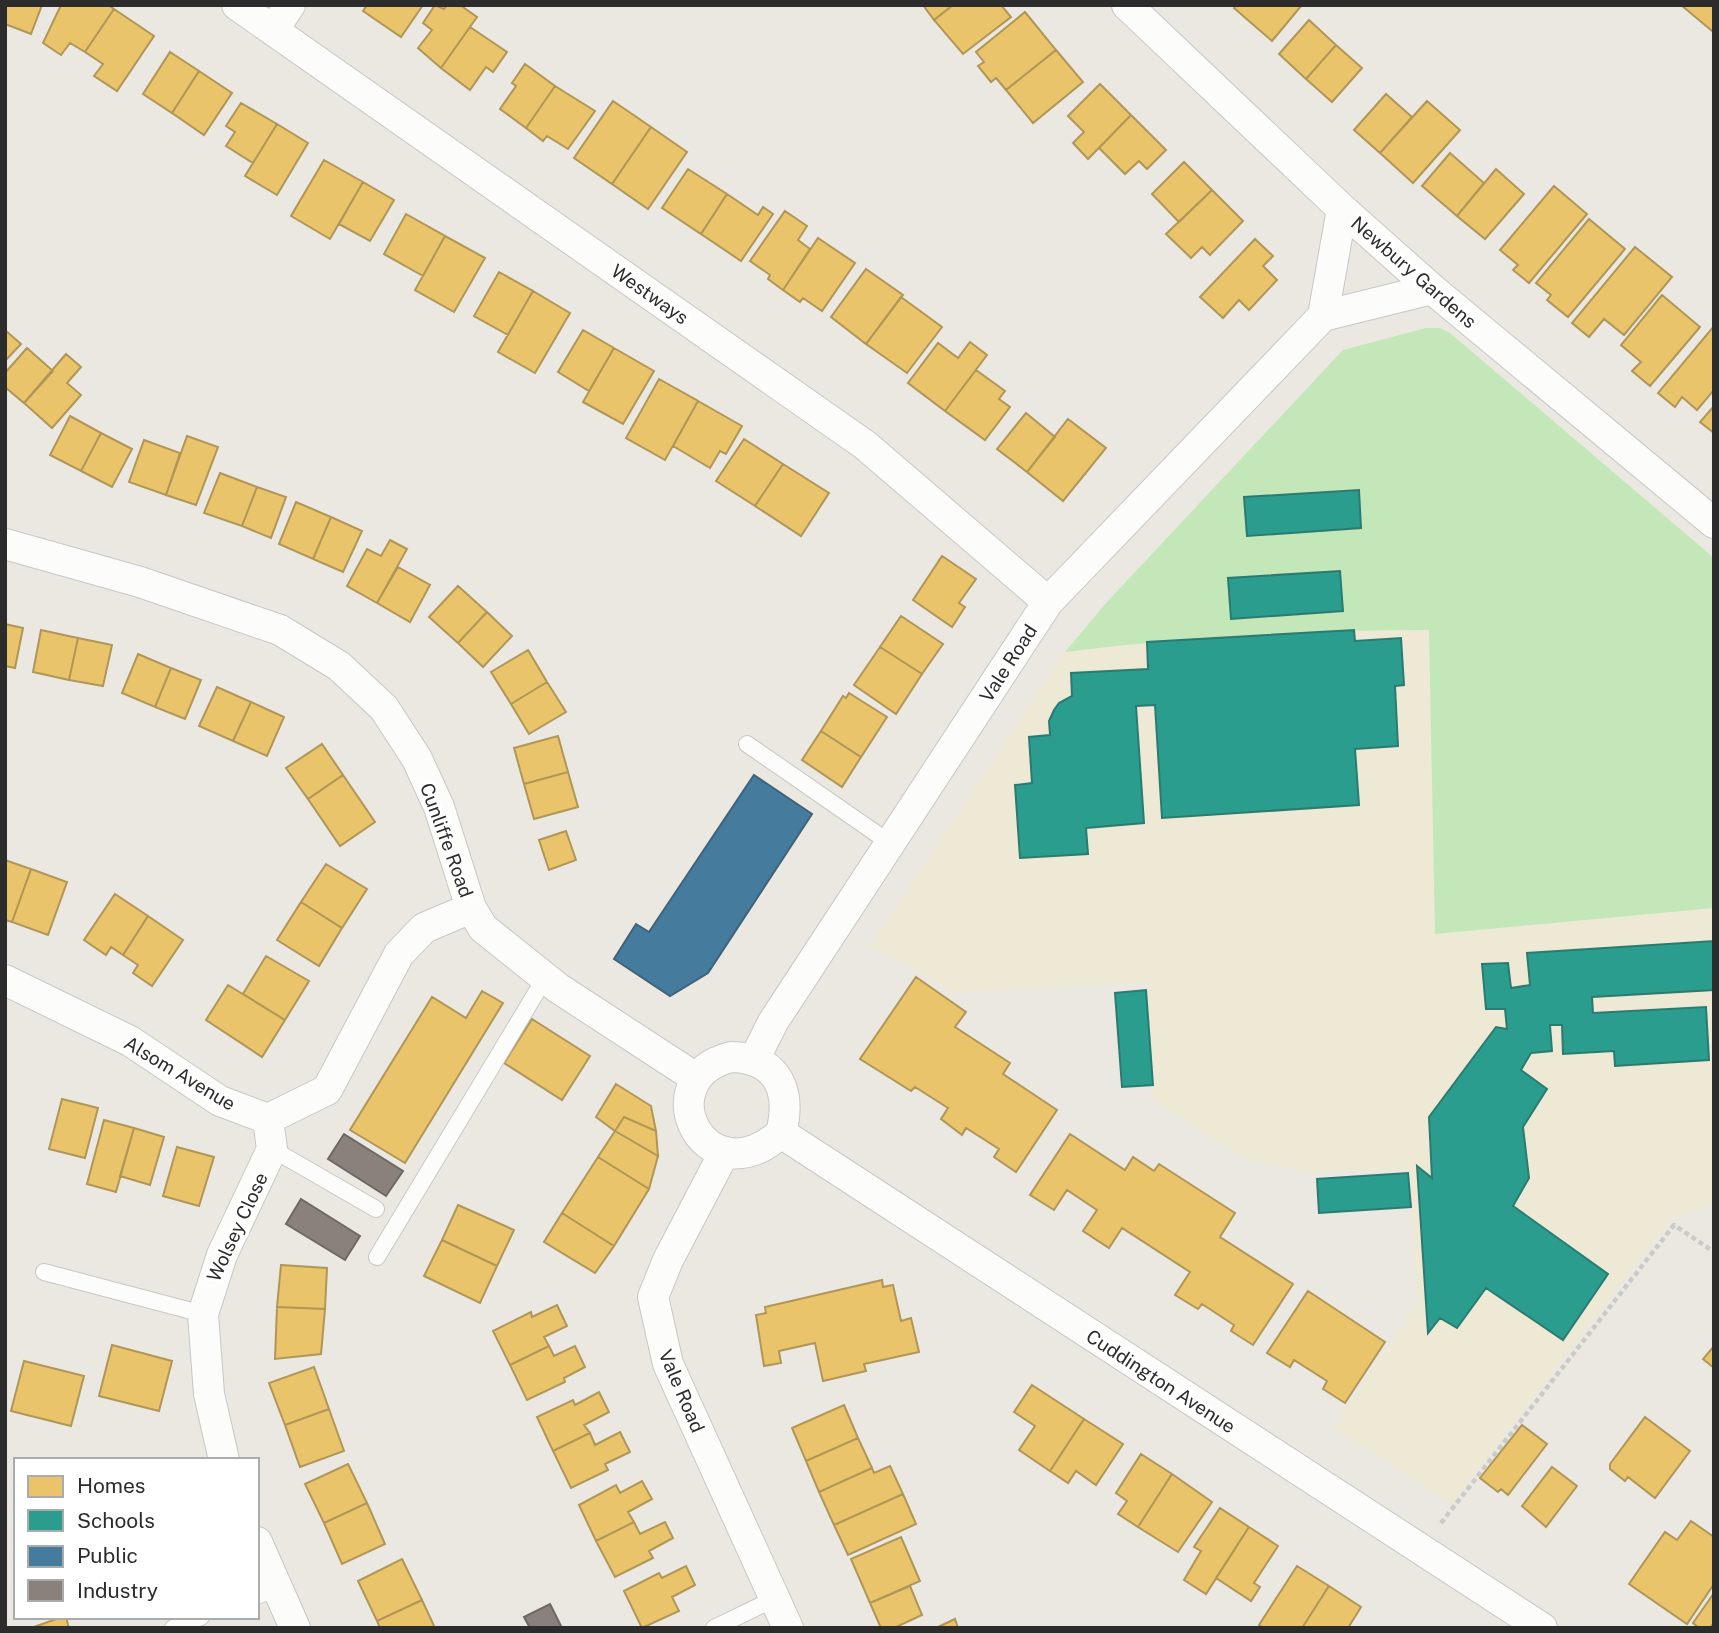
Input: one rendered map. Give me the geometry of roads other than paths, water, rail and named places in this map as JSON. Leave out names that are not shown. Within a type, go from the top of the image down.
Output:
[{"type":"street","name":"Westways","points":[[237,5],[865,445],[1048,602]]},
{"type":"street","points":[[273,30],[290,5]]},
{"type":"street","name":"Newbury Gardens","points":[[1127,5],[1342,209],[1432,289],[1714,523]]},
{"type":"street","points":[[1342,209],[1324,316],[1432,289]]},
{"type":"street","name":"Vale Road","points":[[754,1059],[773,1022],[1048,602],[1324,316]]},
{"type":"street","name":"Cunliffe Road","points":[[5,544],[140,582],[280,630],[339,666],[384,708],[417,759],[439,807],[471,908],[483,928],[545,978],[696,1078]]},
{"type":"street","points":[[268,1119],[327,1090],[399,954],[424,928],[471,908]]},
{"type":"street","name":"Alsom Avenue","points":[[5,980],[130,1041],[220,1101],[268,1119]]},
{"type":"street","points":[[731,1057],[754,1059],[772,1072],[782,1085],[786,1102],[781,1133],[756,1152],[723,1153],[699,1136],[691,1122],[688,1107],[696,1078],[717,1061],[731,1057]]},
{"type":"street","name":"Wolsey Close","points":[[224,1458],[209,1394],[203,1314],[222,1255],[272,1149],[268,1119]]},
{"type":"street","name":"Cuddington Avenue","points":[[781,1133],[1542,1628]]},
{"type":"street","name":"Vale Road","points":[[723,1153],[667,1260],[653,1297],[668,1364],[788,1628]]},
{"type":"street","points":[[259,1552],[267,1592],[295,1628]]},
{"type":"lane","points":[[747,744],[890,843]]},
{"type":"lane","points":[[377,1257],[545,978]]},
{"type":"lane","points":[[272,1149],[376,1209]]},
{"type":"lane","points":[[44,1272],[203,1314]]},
{"type":"lane","points":[[714,1628],[776,1598]]},
{"type":"lane","points":[[173,1628],[196,1619]]}]
